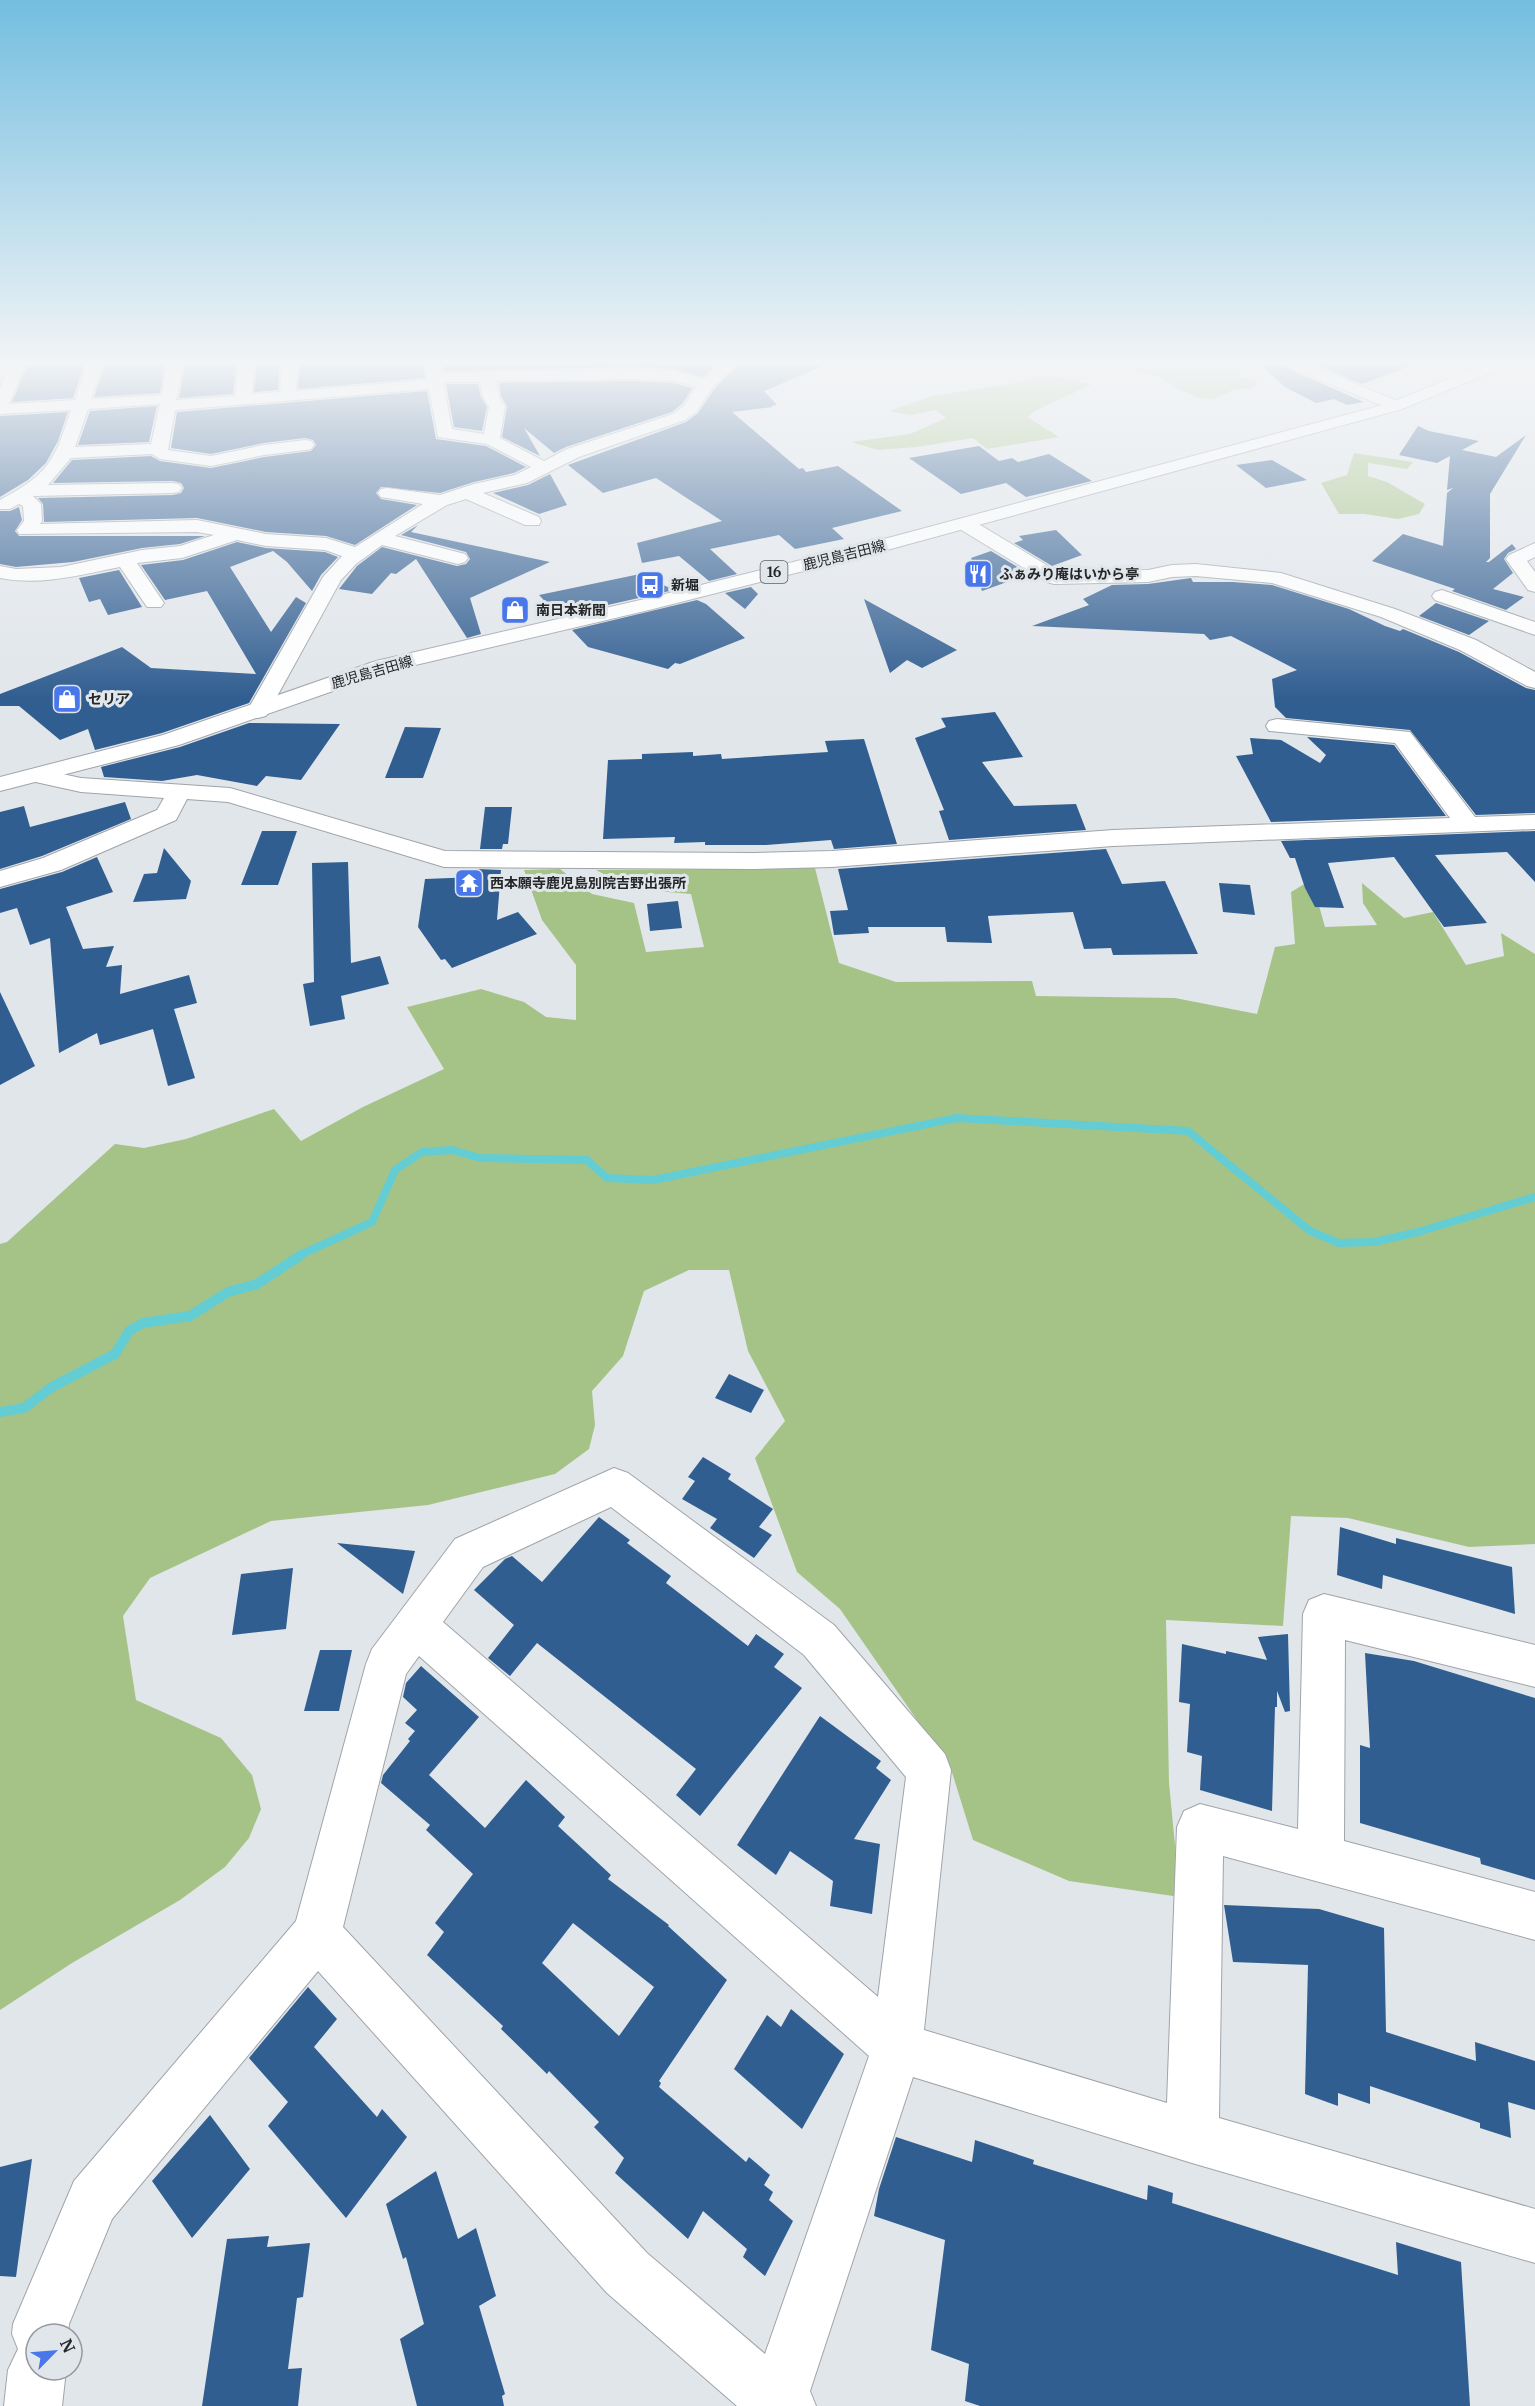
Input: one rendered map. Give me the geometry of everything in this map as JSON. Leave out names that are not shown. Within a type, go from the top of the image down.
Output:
[{"type":"street","points":[[0,508],[26,494],[52,473]]},
{"type":"street","points":[[258,711],[333,577],[354,556],[441,501],[534,473]]},
{"type":"street","name":"鹿児島吉田線","points":[[0,789],[171,740],[384,666],[649,604],[965,524],[1150,473]]},
{"type":"street","points":[[26,494],[173,488]]},
{"type":"street","points":[[466,492],[532,521]]},
{"type":"street","points":[[387,493],[441,501]]},
{"type":"street","points":[[26,494],[32,504],[33,521],[26,530],[197,526],[266,540],[326,544],[347,550],[354,556]]},
{"type":"street","points":[[965,524],[1054,578],[1148,576],[1172,571],[1196,570],[1274,577],[1378,610],[1468,645],[1535,681]]},
{"type":"street","points":[[38,575],[40,562],[87,529]]},
{"type":"street","points":[[0,572],[38,575],[61,573],[142,556],[182,552],[234,534]]},
{"type":"street","points":[[380,538],[458,558]]},
{"type":"street","points":[[1535,549],[1516,559],[1535,586]]},
{"type":"street","points":[[125,560],[154,603]]},
{"type":"street","points":[[1442,596],[1534,629]]},
{"type":"street","points":[[1468,645],[1521,636],[1534,629]]},
{"type":"street","points":[[1277,726],[1402,737],[1467,823]]},
{"type":"street","name":"鹿児島吉田線","points":[[0,784],[39,776]]},
{"type":"street","points":[[39,776],[81,784],[230,795],[444,860],[754,861],[821,859],[1113,838],[1535,822]]},
{"type":"street","points":[[0,879],[52,864],[166,815],[178,792]]},
{"type":"street","points":[[42,2322],[93,2200],[317,1934],[387,1664],[469,1553],[614,1486],[819,1640],[929,1770],[897,2047],[764,2399],[627,2273],[317,1934]]},
{"type":"street","points":[[1321,1857],[1324,1614],[1535,1666]]},
{"type":"street","points":[[415,1626],[897,2047],[1192,2137],[1535,2236]]},
{"type":"street","points":[[1192,2137],[1200,1827],[1321,1857],[1535,1916]]},
{"type":"street","points":[[33,2406],[36,2382]]},
{"type":"green space","points":[[1368,473],[1368,476],[1387,482],[1425,504],[1419,514],[1398,519],[1364,514],[1339,514],[1321,483],[1347,475]]},
{"type":"green space","points":[[815,868],[839,963],[896,982],[1032,981],[1036,996],[1175,998],[1257,1014],[1275,947],[1295,944],[1291,892],[1318,876],[1316,895],[1325,927],[1377,925],[1363,903],[1362,883],[1404,918],[1433,912],[1466,965],[1504,956],[1501,933],[1535,954],[1535,1544],[1469,1547],[1348,1518],[1291,1516],[1283,1626],[1166,1620],[1169,1783],[1180,1897],[1069,1881],[973,1840],[951,1769],[840,1609],[797,1572],[755,1458],[785,1421],[748,1351],[729,1270],[689,1270],[644,1291],[623,1356],[592,1391],[595,1425],[589,1449],[555,1474],[428,1505],[271,1521],[150,1578],[123,1616],[136,1700],[221,1738],[252,1775],[261,1809],[249,1838],[225,1867],[180,1900],[72,1963],[0,2010],[0,1244],[7,1242],[115,1144],[144,1148],[186,1139],[274,1109],[301,1141],[363,1107],[444,1069],[407,1007],[481,989],[524,1002],[546,1017],[576,1020],[576,965],[542,920],[524,870],[560,869],[592,894],[634,903],[646,952],[704,947],[691,894],[632,889],[596,870]]},
{"type":"building","points":[[0,473],[35,473],[28,480],[0,497]]},
{"type":"building","points":[[61,473],[513,473],[440,493],[381,487],[376,493],[381,499],[417,505],[355,545],[326,536],[266,532],[197,518],[44,522],[43,504],[38,498],[173,495],[181,493],[184,488],[181,483],[173,481],[53,483]]},
{"type":"building","points":[[578,473],[848,473],[902,511],[832,528],[844,539],[795,549],[779,535],[710,549],[737,574],[709,581],[679,556],[642,563],[637,543],[722,521],[656,478],[603,493]]},
{"type":"building","points":[[931,473],[1080,473],[1092,481],[1026,497],[1006,483],[961,494]]},
{"type":"building","points":[[1247,473],[1295,473],[1307,480],[1266,488]]},
{"type":"building","points":[[1448,473],[1503,473],[1490,494],[1490,558],[1486,562],[1512,544],[1516,549],[1508,553],[1504,559],[1513,573],[1493,589],[1524,597],[1506,610],[1452,591],[1455,589],[1372,561],[1403,534],[1443,546],[1447,493],[1453,488],[1447,490]]},
{"type":"building","points":[[550,474],[567,505],[539,514],[493,493],[528,485]]},
{"type":"building","points":[[19,507],[22,520],[15,531],[19,536],[205,536],[180,544],[142,548],[73,562],[16,567],[0,564],[0,511],[10,511]]},
{"type":"building","points":[[418,525],[411,532],[550,562],[470,598],[481,634],[467,638],[416,559],[396,574],[391,573],[372,594],[339,589],[357,566],[382,547],[457,566],[466,564],[470,559],[466,552],[401,535]]},
{"type":"building","points":[[1056,530],[1082,555],[1052,566],[1014,543],[1023,540],[1019,536]]},
{"type":"building","points":[[237,542],[266,548],[325,552],[338,557],[321,575],[312,591],[287,562],[273,551],[230,567],[271,632],[296,597],[306,603],[249,703],[162,733],[95,750],[88,729],[60,740],[19,706],[0,706],[0,694],[122,647],[151,668],[256,674],[207,591],[165,600],[141,565],[183,560]]},
{"type":"building","points":[[991,551],[1029,574],[982,591],[971,558]]},
{"type":"building","points":[[119,570],[142,607],[108,615],[100,599],[89,602],[79,578]]},
{"type":"building","points":[[640,574],[674,590],[559,616],[539,595]]},
{"type":"building","points":[[1191,578],[1193,582],[1272,585],[1349,609],[1385,626],[1400,631],[1403,629],[1459,652],[1526,688],[1535,690],[1535,813],[1476,815],[1410,730],[1286,718],[1275,707],[1272,679],[1297,670],[1231,636],[1210,640],[1204,634],[1032,626],[1089,605],[1083,599],[1112,585],[1148,584]]},
{"type":"building","points":[[751,587],[758,594],[745,609],[725,593]]},
{"type":"building","points":[[864,599],[957,650],[922,668],[907,660],[890,673]]},
{"type":"building","points":[[697,600],[706,604],[745,638],[680,664],[675,663],[668,669],[588,647],[572,630]]},
{"type":"building","points":[[1436,603],[1489,621],[1469,635],[1419,616]]},
{"type":"building","points":[[995,712],[1023,757],[982,762],[1014,806],[1076,804],[1086,830],[949,840],[939,811],[944,810],[915,738],[946,727],[941,718]]},
{"type":"building","points":[[249,723],[340,724],[301,780],[266,776],[257,786],[197,775],[162,781],[104,777],[101,767],[180,747]]},
{"type":"building","points":[[405,727],[441,728],[423,778],[385,778]]},
{"type":"building","points":[[1307,737],[1394,745],[1446,816],[1271,822],[1236,756],[1253,754],[1250,738],[1281,740],[1320,763],[1326,755]]},
{"type":"building","points":[[864,739],[897,844],[834,849],[831,840],[766,845],[705,845],[705,842],[674,843],[675,837],[603,839],[608,760],[642,759],[642,754],[693,752],[693,756],[721,754],[722,759],[828,752],[825,741]]},
{"type":"building","points":[[125,802],[131,819],[42,856],[0,869],[0,812],[24,806],[30,827]]},
{"type":"building","points":[[485,807],[512,807],[508,844],[503,844],[502,849],[480,849]]},
{"type":"building","points":[[262,831],[297,831],[278,885],[241,885]]},
{"type":"building","points":[[1535,831],[1535,882],[1507,852],[1435,855],[1487,923],[1444,927],[1394,857],[1328,863],[1344,908],[1315,907],[1305,888],[1295,858],[1290,858],[1281,841]]},
{"type":"building","points":[[164,848],[191,881],[186,899],[133,902],[144,874],[157,873]]},
{"type":"building","points":[[1106,849],[1122,884],[1165,881],[1198,954],[1113,955],[1111,948],[1084,949],[1073,912],[988,916],[992,943],[947,942],[945,927],[868,927],[869,933],[834,935],[830,911],[848,910],[838,869]]},
{"type":"building","points":[[97,857],[113,892],[66,907],[83,949],[114,946],[106,967],[122,965],[120,994],[189,975],[197,1003],[174,1009],[195,1078],[168,1086],[153,1029],[100,1045],[97,1033],[59,1053],[50,938],[30,945],[17,908],[0,913],[0,889],[62,872]]},
{"type":"building","points":[[348,862],[351,963],[380,956],[389,984],[341,996],[345,1019],[310,1026],[303,984],[314,982],[312,863]]},
{"type":"building","points":[[477,869],[501,870],[497,920],[518,912],[537,934],[452,968],[445,959],[441,960],[418,927],[425,879],[476,877]]},
{"type":"building","points":[[1219,883],[1250,885],[1255,915],[1223,912]]},
{"type":"building","points":[[678,901],[682,928],[650,931],[647,904]]},
{"type":"building","points":[[0,992],[35,1066],[0,1085]]},
{"type":"building","points":[[729,1374],[764,1390],[751,1413],[715,1398]]},
{"type":"building","points":[[703,1457],[731,1474],[728,1479],[773,1509],[759,1527],[772,1535],[754,1558],[710,1528],[717,1519],[682,1499],[695,1481],[688,1477]]},
{"type":"building","points":[[599,1517],[630,1540],[627,1543],[671,1576],[666,1583],[748,1646],[756,1634],[784,1654],[774,1667],[802,1688],[700,1816],[676,1795],[696,1769],[537,1643],[510,1676],[488,1658],[514,1625],[474,1590],[505,1559],[512,1556],[542,1582]]},
{"type":"building","points":[[1340,1527],[1396,1544],[1396,1538],[1512,1567],[1515,1614],[1383,1575],[1382,1589],[1337,1575]]},
{"type":"building","points":[[337,1543],[415,1551],[403,1594]]},
{"type":"building","points":[[293,1568],[286,1629],[232,1635],[241,1574]]},
{"type":"building","points":[[1288,1634],[1290,1711],[1285,1712],[1277,1691],[1272,1811],[1200,1790],[1202,1756],[1187,1752],[1190,1704],[1179,1702],[1182,1644],[1267,1660],[1258,1637]]},
{"type":"building","points":[[320,1650],[352,1650],[339,1711],[304,1711]]},
{"type":"building","points":[[1365,1653],[1414,1661],[1535,1698],[1535,1880],[1481,1864],[1480,1858],[1360,1823],[1360,1745],[1370,1748]]},
{"type":"building","points":[[421,1666],[479,1717],[429,1775],[485,1828],[526,1780],[565,1817],[558,1826],[611,1875],[608,1879],[669,1925],[727,1980],[659,2081],[661,2083],[659,2087],[746,2162],[749,2157],[770,2175],[764,2185],[773,2192],[769,2200],[793,2221],[765,2276],[743,2257],[747,2249],[703,2211],[688,2239],[615,2173],[624,2158],[594,2127],[599,2122],[549,2071],[547,2074],[501,2029],[503,2026],[427,1955],[444,1932],[435,1923],[473,1874],[426,1830],[430,1825],[381,1783],[383,1775],[410,1741],[408,1739],[415,1731],[405,1723],[417,1710],[403,1697],[406,1683]],"holes":[[[573,1923],[654,1987],[619,2036],[542,1963]]]},
{"type":"building","points":[[820,1716],[881,1761],[876,1768],[891,1780],[854,1839],[880,1844],[872,1914],[830,1906],[833,1881],[790,1851],[776,1875],[737,1845]]},
{"type":"building","points":[[1224,1905],[1319,1909],[1384,1928],[1386,2032],[1476,2061],[1475,2042],[1535,2061],[1535,2110],[1508,2102],[1511,2138],[1480,2128],[1480,2123],[1370,2086],[1370,2104],[1338,2093],[1338,2106],[1305,2094],[1308,1965],[1233,1962]]},
{"type":"building","points":[[308,1987],[337,2019],[314,2047],[377,2117],[382,2109],[407,2137],[346,2218],[268,2126],[288,2102],[249,2058]]},
{"type":"building","points":[[791,2009],[844,2054],[802,2129],[734,2069],[767,2015],[781,2027]]},
{"type":"building","points":[[210,2115],[250,2169],[192,2238],[152,2181]]},
{"type":"building","points":[[896,2137],[972,2162],[975,2140],[1034,2160],[1033,2164],[1147,2200],[1148,2185],[1173,2193],[1172,2203],[1398,2275],[1396,2242],[1461,2262],[1470,2406],[980,2406],[965,2401],[969,2364],[931,2350],[945,2240],[874,2216],[879,2189]]},
{"type":"building","points":[[32,2159],[16,2277],[0,2276],[0,2167]]},
{"type":"building","points":[[436,2171],[458,2239],[476,2228],[496,2296],[479,2306],[505,2394],[502,2396],[504,2406],[417,2406],[400,2339],[424,2324],[406,2257],[403,2259],[386,2204]]},
{"type":"building","points":[[269,2236],[267,2247],[310,2243],[303,2297],[297,2298],[288,2369],[302,2368],[298,2406],[202,2406],[227,2239]]},
{"type":"waterway","points":[[298,1256],[372,1222],[395,1170],[422,1152],[452,1150],[480,1158],[587,1160],[607,1178],[653,1180],[957,1118],[1188,1131],[1310,1231],[1339,1243],[1374,1242],[1418,1232],[1535,1197]]},
{"type":"waterway","points":[[0,1412],[24,1408],[52,1387],[115,1354],[129,1331],[143,1323],[190,1316],[228,1292],[257,1284],[301,1255]]},
{"type":"place","name":"ふぁみり庵はいから亭","points":[[978,574]]},
{"type":"place","name":"新堀","points":[[650,585]]},
{"type":"place","name":"南日本新聞","points":[[515,610]]},
{"type":"place","name":"セリア","points":[[67,699]]},
{"type":"place","name":"西本願寺鹿児島別院吉野出張所","points":[[469,883]]}]
